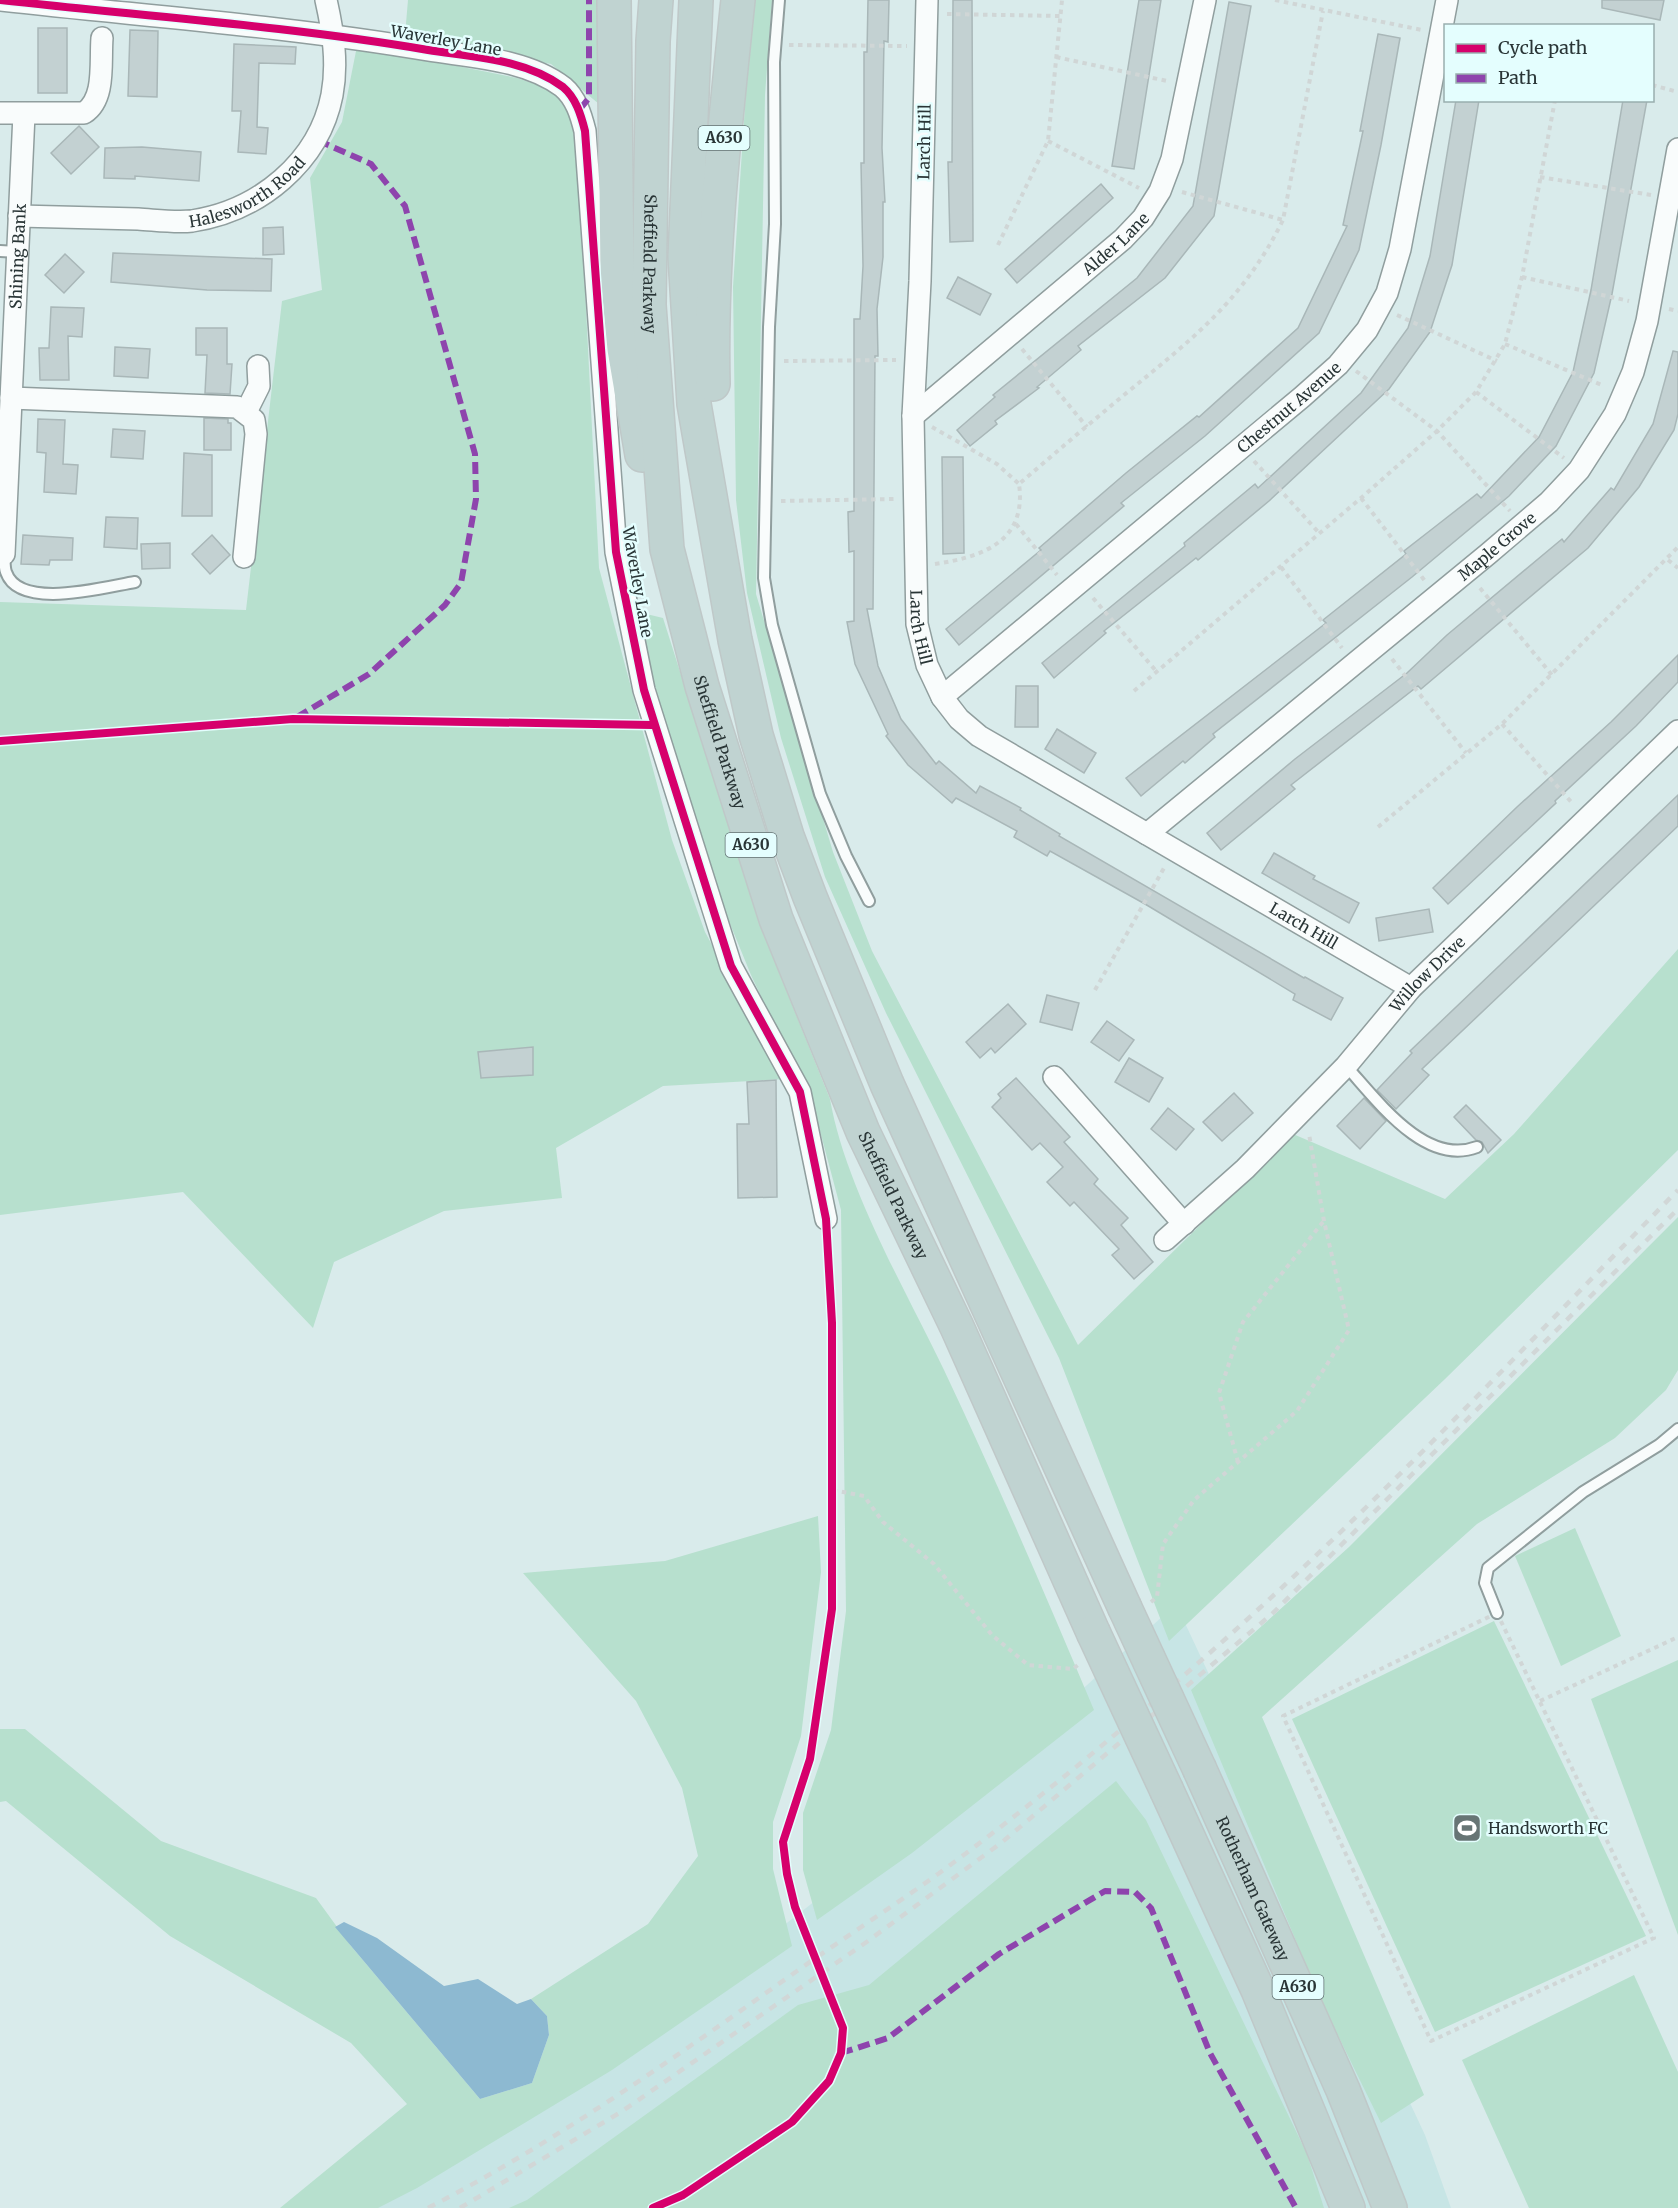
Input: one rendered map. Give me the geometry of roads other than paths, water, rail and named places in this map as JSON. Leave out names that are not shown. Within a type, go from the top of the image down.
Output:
[{"type":"highway","name":"A630","points":[[614,0],[617,275],[620,306],[640,450],[668,549]]},
{"type":"highway","name":"Sheffield Parkway","points":[[656,0],[653,41],[649,305],[668,549],[702,686],[776,919],[863,1132],[957,1327],[1088,1647],[1167,1791],[1271,2020],[1347,2208]]},
{"type":"highway","name":"Sheffield Parkway","points":[[696,0],[685,257],[694,404],[718,542],[756,735],[787,836],[887,1084],[1137,1605]]},
{"type":"highway","name":"A630","points":[[718,542],[713,367],[715,277],[724,135],[738,0]]},
{"type":"highway","name":"Rotherham Gateway","points":[[1137,1605],[1200,1770],[1343,2090],[1390,2208]]},
{"type":"street","name":"Waverley Lane","points":[[0,0],[333,34],[518,66],[564,88],[580,109],[585,131],[616,552],[644,690],[731,966],[800,1092],[826,1219]]},
{"type":"street","name":"Halesworth Road","points":[[20,216],[190,221],[219,216],[246,205],[281,180],[305,155],[316,139],[332,94],[335,65],[333,34],[326,0]]},
{"type":"street","name":"Alder Lane","points":[[914,416],[1123,239],[1143,218],[1159,191],[1172,159],[1205,0]]},
{"type":"street","name":"Chestnut Avenue","points":[[942,697],[1241,448],[1341,360],[1367,330],[1387,293],[1400,249],[1447,0]]},
{"type":"street","name":"Larch Hill","points":[[927,7],[914,416],[917,624],[927,665],[942,697],[959,719],[979,736],[1411,988]]},
{"type":"street","points":[[0,113],[84,113],[91,109],[98,98],[102,38]]},
{"type":"street","name":"Shining Bank","points":[[4,554],[3,503],[11,398],[9,251],[20,216],[24,114]]},
{"type":"street","name":"Maple Grove","points":[[1147,834],[1522,525],[1580,470],[1624,394],[1633,372],[1649,305],[1678,149]]},
{"type":"street","points":[[246,412],[259,386],[258,366]]},
{"type":"street","points":[[11,398],[237,407],[246,412],[254,420],[256,434],[243,557]]},
{"type":"street","name":"Willow Drive","points":[[1165,1240],[1245,1169],[1346,1066],[1411,988],[1678,731]]},
{"type":"street","points":[[1054,1077],[1184,1224]]},
{"type":"lane","points":[[779,0],[776,45],[775,224],[768,361],[764,578],[772,625],[820,794],[846,856],[869,901]]},
{"type":"lane","points":[[4,554],[6,573],[15,585],[29,593],[49,594],[135,582]]},
{"type":"lane","points":[[1346,1066],[1372,1095],[1427,1143],[1444,1151],[1462,1152],[1477,1147]]},
{"type":"lane","points":[[1497,1613],[1485,1583],[1488,1568],[1583,1492],[1659,1445],[1678,1429]]},
{"type":"water","points":[[344,1922],[377,1938],[444,1986],[478,1979],[517,2004],[531,1999],[547,2016],[549,2035],[532,2083],[480,2099],[335,1927]]},
{"type":"railway","points":[[428,2208],[524,2155],[617,2096],[938,1874],[1070,1772],[1197,1664],[1322,1550],[1442,1432],[1678,1190]]},
{"type":"railway","points":[[460,2208],[621,2112],[868,1941],[1001,1843],[1272,1614],[1678,1209]]},
{"type":"place","name":"Handsworth FC","points":[[1467,1828]]}]
